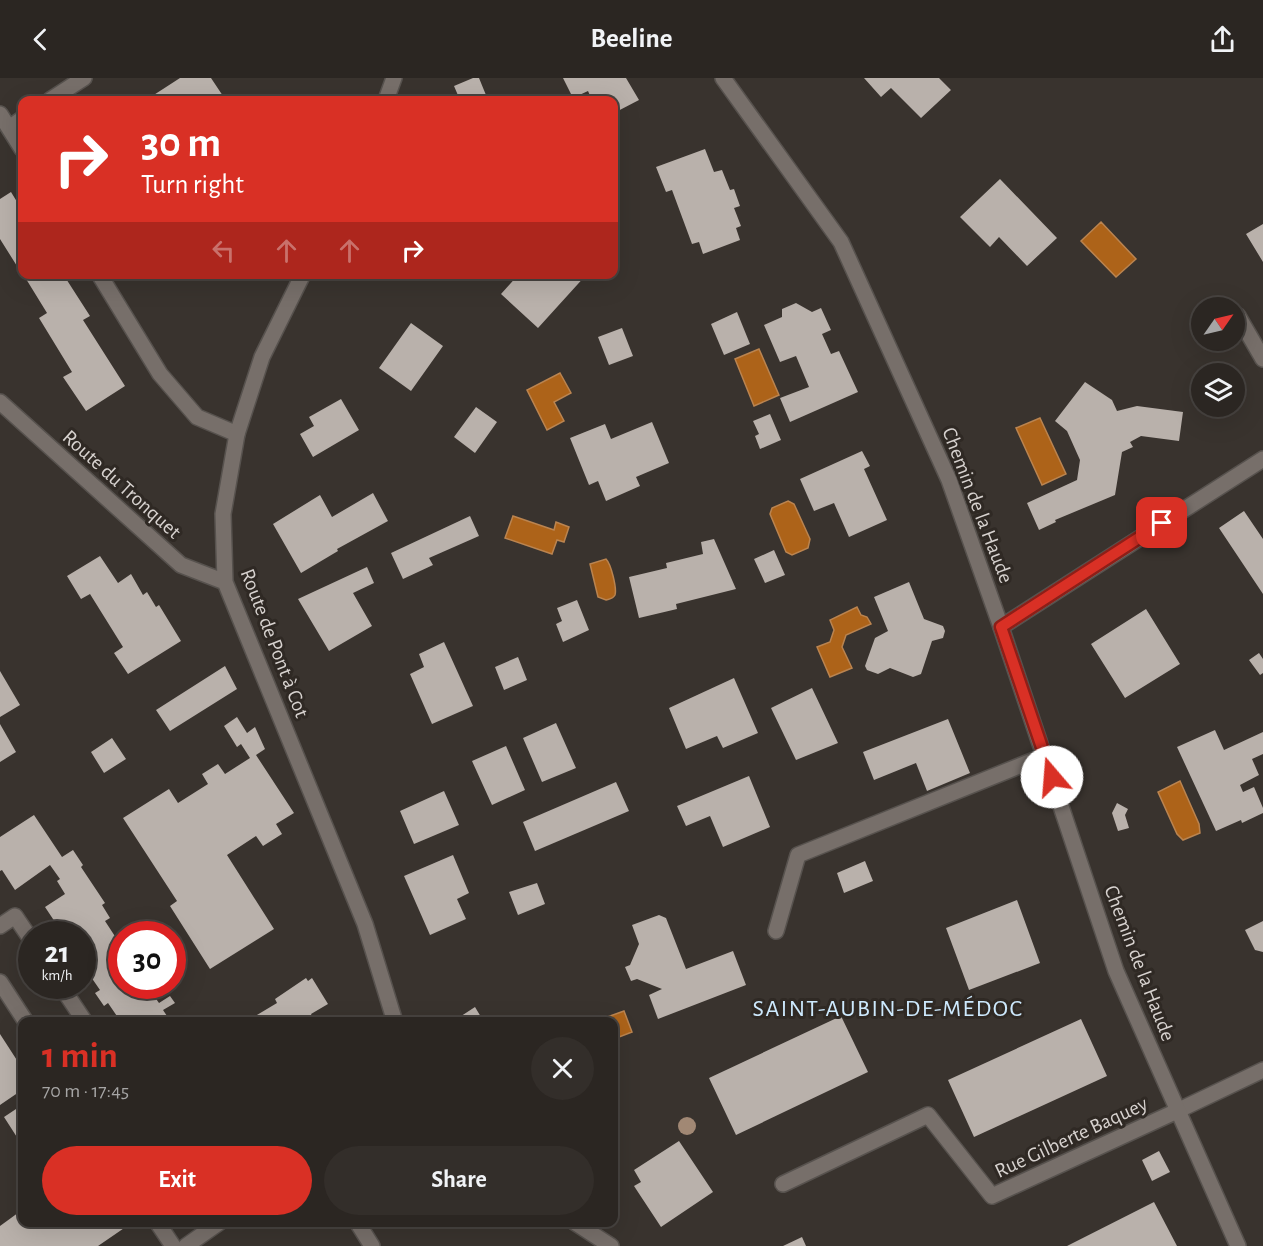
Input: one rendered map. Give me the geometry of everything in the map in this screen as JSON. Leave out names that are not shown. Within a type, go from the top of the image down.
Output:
[{"type":"street","points":[[56,96],[84,78]]},
{"type":"street","points":[[387,96],[394,78]]},
{"type":"street","name":"Chemin de la Haude","points":[[723,78],[841,242],[949,480],[1001,627],[1116,971],[1238,1246]]},
{"type":"street","points":[[0,114],[18,143]]},
{"type":"street","points":[[9,128],[18,122]]},
{"type":"street","points":[[102,279],[160,374],[197,417],[237,434]]},
{"type":"street","name":"Route de Pont à Cot","points":[[301,279],[262,357],[237,434],[223,514],[225,582],[365,924],[393,1017]]},
{"type":"street","points":[[1245,328],[1263,359]]},
{"type":"street","name":"Route du Tronquet","points":[[0,402],[181,565],[225,582]]},
{"type":"street","points":[[1001,627],[1263,459]]},
{"type":"street","points":[[776,931],[798,855],[1044,756]]},
{"type":"street","points":[[0,926],[15,916],[19,921]]},
{"type":"street","points":[[0,982],[23,1017]]},
{"type":"street","points":[[69,999],[81,1017]]},
{"type":"street","points":[[1177,1111],[1263,1070]]},
{"type":"street","name":"Rue Gilberte Baquey","points":[[783,1184],[928,1115],[992,1196],[1177,1111]]},
{"type":"street","points":[[160,1227],[173,1246]]},
{"type":"street","points":[[186,1246],[213,1227]]},
{"type":"street","points":[[360,1227],[372,1246]]},
{"type":"street","points":[[582,1227],[611,1246]]},
{"type":"shaded area","points":[[1101,222],[1136,259],[1116,277],[1081,241]]},
{"type":"shaded area","points":[[759,349],[779,395],[754,406],[735,359]]},
{"type":"shaded area","points":[[560,373],[571,393],[554,402],[564,421],[547,430],[527,390]]},
{"type":"shaded area","points":[[1040,418],[1066,474],[1042,485],[1016,428]]},
{"type":"shaded area","points":[[788,501],[794,504],[810,539],[808,548],[792,555],[786,552],[770,514],[772,508]]},
{"type":"shaded area","points":[[513,516],[554,530],[556,522],[569,527],[564,542],[557,540],[552,554],[505,538]]},
{"type":"shaded area","points":[[606,559],[612,571],[615,595],[606,600],[598,597],[590,564]]},
{"type":"shaded area","points":[[857,607],[861,615],[867,617],[871,624],[846,635],[842,647],[852,668],[830,677],[817,647],[830,642],[834,630],[830,620]]},
{"type":"shaded area","points":[[1180,781],[1199,824],[1200,833],[1183,840],[1177,834],[1158,792]]},
{"type":"shaded area","points":[[624,1011],[632,1032],[618,1037],[618,1017],[607,1017]]},
{"type":"building","points":[[180,78],[211,78],[223,96],[152,96]]},
{"type":"building","points":[[473,78],[479,78],[486,96],[458,96],[454,86]]},
{"type":"building","points":[[563,78],[626,78],[639,100],[618,111],[618,96],[590,96],[588,91],[572,96]]},
{"type":"building","points":[[864,78],[939,78],[951,90],[921,118],[891,88],[881,97]]},
{"type":"building","points":[[705,149],[714,172],[722,170],[730,190],[734,189],[740,206],[734,208],[741,226],[736,228],[740,240],[703,254],[699,242],[692,244],[672,190],[666,192],[656,167]]},
{"type":"building","points":[[1000,179],[1057,238],[1027,266],[999,237],[990,247],[960,217]]},
{"type":"building","points":[[11,192],[18,203],[18,268],[0,239],[0,199]]},
{"type":"building","points":[[1263,224],[1263,262],[1246,234]]},
{"type":"building","points":[[26,279],[66,279],[90,316],[83,320],[125,386],[86,411],[63,377],[72,372],[39,318],[47,313]]},
{"type":"building","points":[[514,279],[582,279],[538,328],[501,294]]},
{"type":"building","points":[[796,303],[812,312],[821,308],[831,330],[822,334],[831,354],[839,351],[858,392],[790,422],[780,398],[809,387],[796,356],[780,362],[764,325],[782,317],[782,309]]},
{"type":"building","points":[[737,312],[750,344],[724,355],[711,324]]},
{"type":"building","points":[[411,323],[443,346],[411,391],[379,368]]},
{"type":"building","points":[[622,328],[633,356],[609,365],[598,337]]},
{"type":"building","points":[[1085,382],[1112,400],[1117,411],[1137,406],[1183,412],[1179,441],[1141,436],[1130,442],[1133,447],[1122,452],[1115,495],[1055,520],[1056,522],[1039,530],[1027,503],[1077,480],[1080,460],[1067,431],[1055,421]]},
{"type":"building","points":[[341,399],[359,430],[313,457],[300,434],[314,426],[309,417]]},
{"type":"building","points":[[476,407],[497,422],[475,453],[454,437]]},
{"type":"building","points":[[770,414],[781,440],[760,449],[755,436],[759,434],[753,421]]},
{"type":"building","points":[[652,422],[669,463],[636,477],[640,486],[606,501],[598,481],[589,485],[570,438],[605,424],[611,439]]},
{"type":"building","points":[[862,451],[870,466],[864,469],[887,520],[849,537],[834,503],[814,511],[800,479]]},
{"type":"building","points":[[373,493],[388,521],[337,549],[338,551],[301,573],[273,524],[320,495],[332,517]]},
{"type":"building","points":[[1244,511],[1263,539],[1263,594],[1219,528]]},
{"type":"building","points":[[470,516],[479,536],[429,558],[433,565],[403,579],[391,553]]},
{"type":"building","points":[[714,539],[736,589],[676,604],[677,609],[639,618],[629,577],[667,568],[666,563],[703,554],[701,542]]},
{"type":"building","points":[[774,550],[785,575],[765,583],[754,559]]},
{"type":"building","points":[[100,556],[118,583],[131,574],[143,595],[147,592],[156,607],[159,605],[181,641],[128,674],[114,653],[123,647],[90,594],[81,599],[67,576]]},
{"type":"building","points":[[367,567],[374,583],[353,593],[372,626],[329,651],[298,599]]},
{"type":"building","points":[[909,582],[924,619],[943,626],[945,631],[943,638],[932,641],[921,674],[913,677],[890,668],[878,674],[867,670],[865,666],[875,638],[888,631],[874,597]]},
{"type":"building","points":[[577,600],[589,630],[563,642],[556,624],[562,621],[557,608]]},
{"type":"building","points":[[1146,609],[1180,664],[1125,698],[1091,644]]},
{"type":"building","points":[[444,642],[473,706],[432,724],[410,674],[424,667],[419,654]]},
{"type":"building","points":[[1259,653],[1263,659],[1263,673],[1260,675],[1249,660]]},
{"type":"building","points":[[518,657],[527,680],[504,690],[495,667]]},
{"type":"building","points":[[225,666],[237,689],[170,731],[156,710]]},
{"type":"building","points":[[0,671],[20,705],[0,717]]},
{"type":"building","points":[[734,678],[758,733],[723,748],[717,736],[686,749],[669,708]]},
{"type":"building","points":[[812,688],[838,743],[796,760],[771,708]]},
{"type":"building","points":[[237,717],[247,733],[255,727],[265,749],[256,755],[294,813],[276,824],[282,834],[263,846],[256,836],[227,855],[274,929],[210,969],[186,931],[186,921],[180,921],[170,906],[177,901],[123,818],[169,789],[178,803],[208,784],[202,774],[218,764],[225,774],[250,758],[241,744],[237,747],[224,726]]},
{"type":"building","points":[[948,719],[970,773],[927,791],[916,763],[874,780],[863,752]]},
{"type":"building","points":[[556,723],[576,768],[542,782],[523,738]]},
{"type":"building","points":[[0,724],[16,752],[0,762]]},
{"type":"building","points":[[1215,730],[1224,750],[1263,732],[1263,754],[1252,759],[1259,775],[1240,785],[1243,792],[1254,787],[1263,813],[1242,823],[1241,820],[1216,831],[1177,747]]},
{"type":"building","points":[[112,738],[126,759],[104,773],[91,752]]},
{"type":"building","points":[[506,746],[525,790],[492,805],[472,761]]},
{"type":"building","points":[[749,776],[770,827],[723,847],[710,816],[686,826],[677,806]]},
{"type":"building","points":[[616,782],[629,811],[535,851],[523,822]]},
{"type":"building","points":[[444,791],[459,825],[414,844],[400,811]]},
{"type":"building","points":[[1117,803],[1128,809],[1125,815],[1129,828],[1118,831],[1112,813]]},
{"type":"building","points":[[34,815],[62,857],[73,850],[83,865],[81,867],[105,903],[102,905],[110,918],[105,921],[108,926],[108,999],[156,999],[159,1003],[165,999],[172,999],[175,1003],[163,1010],[168,1017],[118,1017],[108,1003],[104,1006],[96,994],[100,990],[96,984],[96,921],[54,921],[45,907],[65,894],[57,881],[60,879],[50,865],[15,890],[2,870],[0,871],[0,837]]},
{"type":"building","points":[[453,855],[469,893],[457,899],[466,919],[430,935],[404,876]]},
{"type":"building","points":[[865,861],[873,881],[844,893],[837,873]]},
{"type":"building","points":[[537,883],[545,904],[518,915],[509,892]]},
{"type":"building","points":[[1017,900],[1040,963],[969,990],[946,928]]},
{"type":"building","points":[[659,915],[666,918],[686,969],[733,951],[746,985],[658,1019],[649,995],[662,989],[637,979],[631,981],[625,967],[630,965],[639,944],[632,925]]},
{"type":"building","points":[[1263,921],[1263,952],[1255,950],[1245,930]]},
{"type":"building","points":[[306,978],[308,981],[312,978],[328,1004],[311,1014],[312,1017],[253,1017],[277,1003],[275,999]]},
{"type":"building","points":[[475,1007],[481,1017],[460,1017]]},
{"type":"building","points":[[841,1016],[868,1072],[736,1135],[709,1078]]},
{"type":"building","points":[[1081,1019],[1107,1076],[974,1137],[948,1080]]},
{"type":"building","points":[[0,1034],[18,1062],[18,1093],[0,1105]]},
{"type":"building","points":[[18,1108],[18,1139],[4,1117]]},
{"type":"building","points":[[679,1141],[713,1192],[661,1227],[634,1186],[641,1182],[634,1170]]},
{"type":"building","points":[[1159,1151],[1170,1172],[1152,1181],[1142,1160]]},
{"type":"building","points":[[1154,1202],[1177,1246],[1067,1246]]},
{"type":"building","points":[[18,1213],[18,1227],[126,1227],[98,1246],[0,1246],[0,1226]]},
{"type":"building","points":[[802,1237],[806,1246],[783,1246]]},
{"type":"district","name":"SAINT-AUBIN-DE-MÉDOC","points":[[888,1008]]},
{"type":"route","points":[[1052,777],[1001,627],[1162,523]]}]
